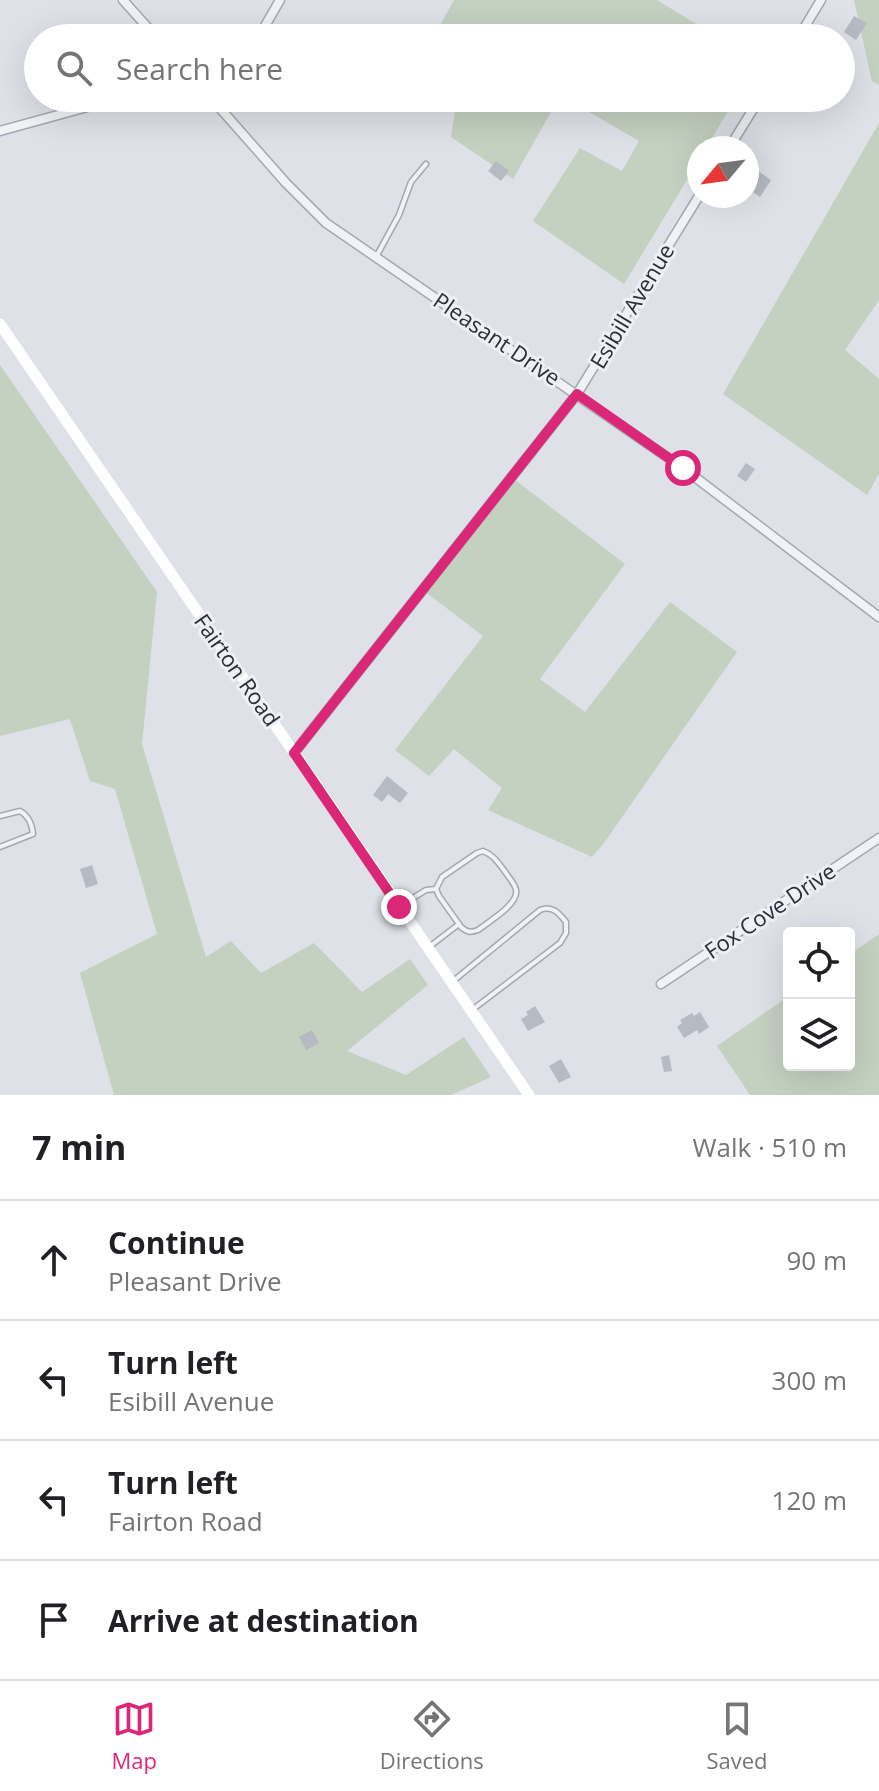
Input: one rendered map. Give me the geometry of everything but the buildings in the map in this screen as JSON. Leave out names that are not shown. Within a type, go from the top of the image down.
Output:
[{"type":"main road","name":"Fairton Road","points":[[0,324],[529,1095]]},
{"type":"street","points":[[123,0],[144,24]]},
{"type":"street","points":[[266,24],[280,0]]},
{"type":"street","points":[[806,24],[821,0]]},
{"type":"street","points":[[0,131],[69,112]]},
{"type":"street","name":"Pleasant Drive","points":[[223,112],[326,223],[683,468],[879,617]]},
{"type":"street","points":[[736,136],[751,112]]},
{"type":"street","name":"Esibill Avenue","points":[[294,753],[577,394],[692,208]]},
{"type":"street","name":"Fox Cove Drive","points":[[661,984],[879,838]]},
{"type":"lane","points":[[376,257],[399,215],[411,182],[426,164]]},
{"type":"lane","points":[[0,816],[20,811],[28,816],[33,825],[33,834],[0,847]]},
{"type":"lane","points":[[477,853],[490,853],[515,886],[515,900],[478,930],[466,931],[459,924],[436,889],[442,877],[477,853]]},
{"type":"lane","points":[[399,907],[426,890],[436,889]]},
{"type":"lane","points":[[451,983],[540,910],[555,910],[566,922],[566,933],[560,943],[470,1011]]},
{"type":"lane","points":[[427,948],[459,924]]},
{"type":"green space","points":[[454,0],[657,0],[696,24],[441,24]]},
{"type":"green space","points":[[854,0],[879,0],[879,85],[872,81]]},
{"type":"green space","points":[[455,112],[551,112],[513,179],[451,137]]},
{"type":"green space","points":[[589,112],[728,112],[713,136],[687,136],[687,180],[624,284],[533,221],[580,148],[622,171],[639,141]]},
{"type":"green space","points":[[879,123],[879,300],[845,350],[879,379],[879,474],[867,495],[723,394]]},
{"type":"green space","points":[[0,365],[157,592],[142,744],[206,957],[231,941],[261,973],[314,943],[362,992],[410,959],[428,985],[347,1051],[406,1075],[464,1037],[491,1077],[451,1095],[114,1095],[80,973],[157,934],[115,789],[90,781],[70,719],[0,736]]},
{"type":"green space","points":[[510,476],[625,564],[540,679],[585,712],[670,602],[737,652],[592,857],[488,810],[502,788],[454,749],[429,776],[395,750],[483,636],[423,590]]},
{"type":"green space","points":[[879,934],[879,1095],[750,1095],[717,1046],[783,1000],[783,1071],[855,1071],[855,951]]},
{"type":"route","points":[[399,907],[294,753],[577,394],[683,468]]}]
